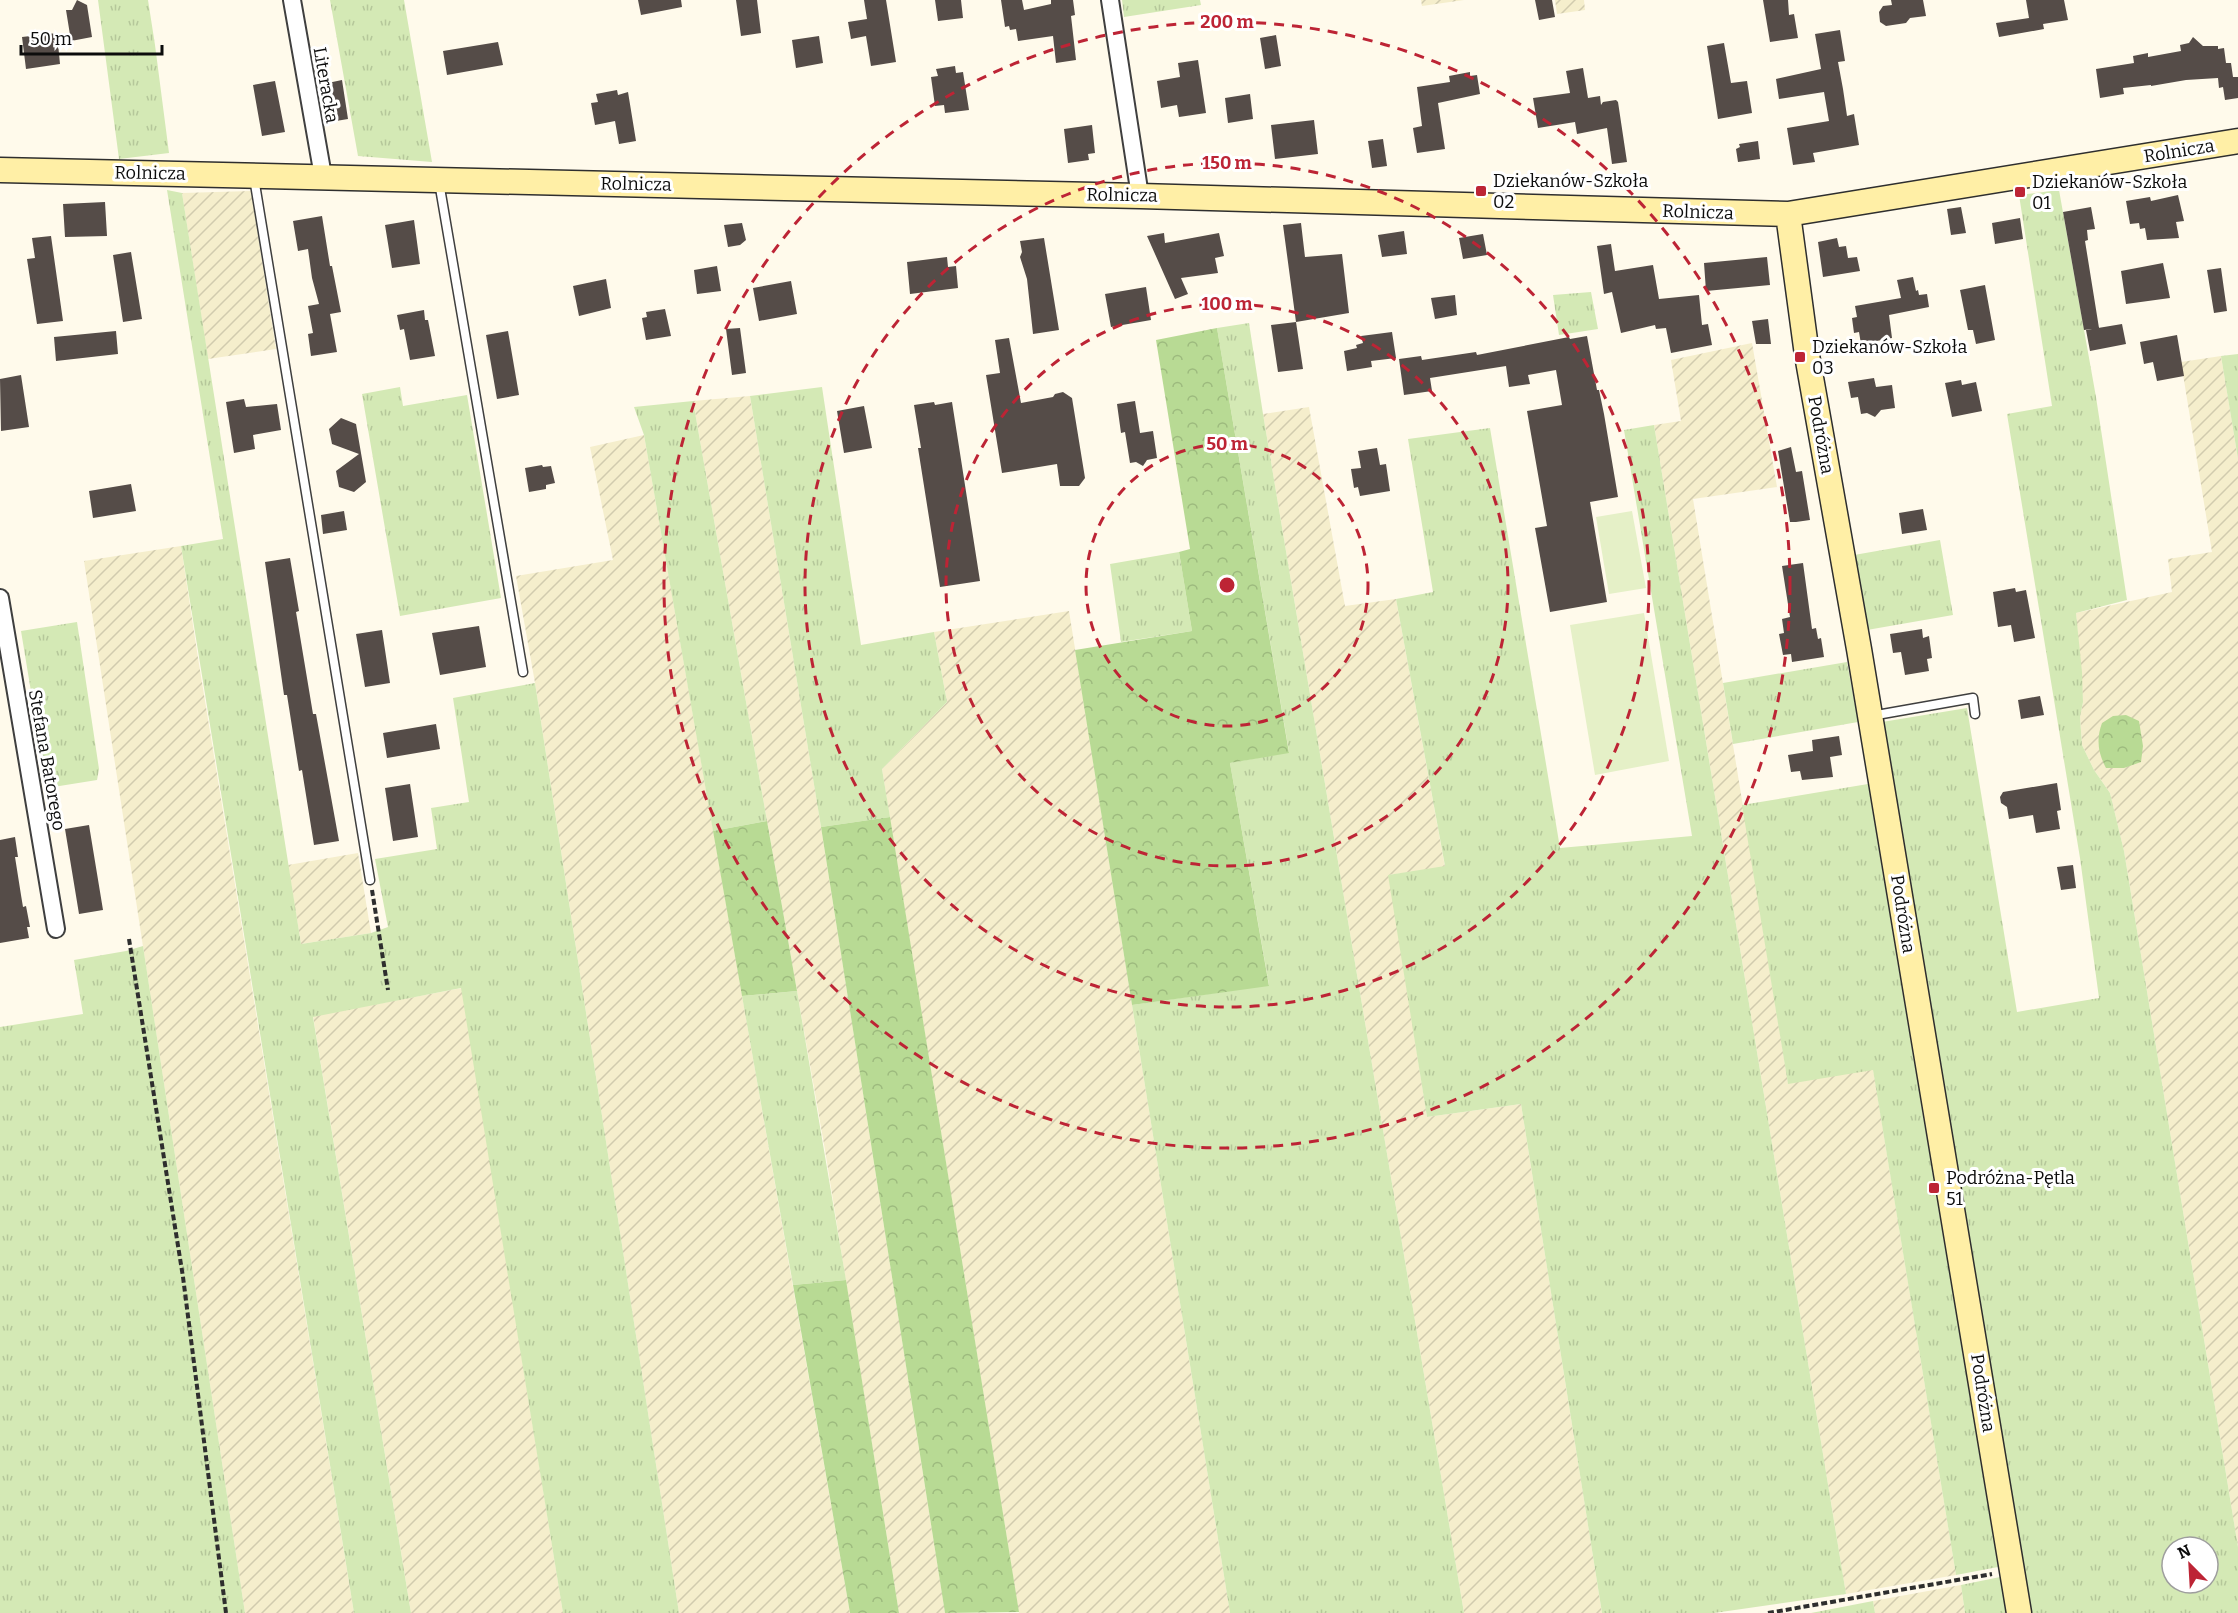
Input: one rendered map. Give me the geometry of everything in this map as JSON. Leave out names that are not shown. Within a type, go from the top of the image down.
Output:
[{"type":"street","name":"Literacka","points":[[292,0],[323,176]]},
{"type":"street","points":[[1110,0],[1140,196]]},
{"type":"street","name":"Rolnicza","points":[[0,170],[1140,196],[1788,214],[2238,141]]},
{"type":"street","name":"Podróżna","points":[[1788,214],[1807,354],[1870,716],[2019,1613]]},
{"type":"street","name":"Stefana Batorego","points":[[0,598],[56,929]]},
{"type":"lane","points":[[253,175],[370,880]]},
{"type":"lane","points":[[439,179],[523,672]]},
{"type":"lane","points":[[1870,716],[1973,698],[1975,714]]},
{"type":"path","points":[[370,880],[388,990]]},
{"type":"path","points":[[129,939],[183,1277],[226,1613]]},
{"type":"path","points":[[1768,1613],[2012,1571]]},
{"type":"shaded area","points":[[1421,0],[1464,0],[1422,6]]},
{"type":"shaded area","points":[[1555,0],[1584,0],[1585,10],[1557,14]]},
{"type":"shaded area","points":[[251,191],[276,349],[208,359],[182,193]]},
{"type":"shaded area","points":[[1752,343],[1777,487],[1693,499],[1788,1083],[1873,1069],[1956,1575],[1846,1594],[1654,425],[1681,421],[1671,360]]},
{"type":"shaded area","points":[[2221,356],[2238,459],[2238,1547],[2124,851],[2110,793],[2094,770],[2082,745],[2080,717],[2083,702],[2076,613],[2172,592],[2168,559],[2212,552],[2181,362]]},
{"type":"shaded area","points":[[750,396],[821,827],[945,1613],[899,1613],[825,1150],[693,401]]},
{"type":"shaded area","points":[[1309,407],[1345,606],[1396,599],[1445,867],[1389,875],[1427,1117],[1521,1104],[1602,1613],[1464,1613],[1263,414]]},
{"type":"shaded area","points":[[644,435],[850,1613],[679,1613],[535,683],[516,576],[613,560],[590,447]]},
{"type":"shaded area","points":[[181,546],[354,1613],[245,1613],[84,561]]},
{"type":"shaded area","points":[[1069,611],[1230,1613],[1019,1613],[882,769],[947,702],[934,632]]},
{"type":"shaded area","points":[[358,853],[371,933],[301,944],[288,865]]},
{"type":"shaded area","points":[[462,988],[563,1613],[411,1613],[313,1016]]},
{"type":"shaded area","points":[[1961,1585],[1965,1613],[1875,1613],[1873,1601]]},
{"type":"green space","points":[[98,0],[148,0],[169,153],[119,159]]},
{"type":"green space","points":[[330,0],[404,0],[432,162],[358,156]]},
{"type":"green space","points":[[1122,0],[1200,0],[1201,5],[1124,17]]},
{"type":"green space","points":[[167,190],[182,193],[301,944],[371,933],[388,927],[375,859],[437,849],[431,808],[469,802],[453,698],[535,683],[679,1613],[563,1613],[461,988],[313,1017],[411,1613],[354,1613],[181,546],[223,539]]},
{"type":"green space","points":[[2059,190],[2096,397],[2127,600],[2076,613],[2082,672],[2083,702],[2080,717],[2082,745],[2094,770],[2110,793],[2124,851],[2238,1547],[2238,1613],[2029,1613],[1882,722],[1967,708],[2017,1012],[2099,998],[2080,858],[2007,414],[2052,406],[2019,195]]},
{"type":"green space","points":[[1591,292],[1598,329],[1559,335],[1553,295]]},
{"type":"green space","points":[[1249,323],[1464,1613],[1230,1613],[1132,1005],[1269,985],[1230,763],[1289,752],[1217,328]]},
{"type":"green space","points":[[1217,328],[1289,753],[1230,763],[1269,986],[1132,1005],[1075,650],[1192,631],[1179,552],[1190,549],[1156,340]]},
{"type":"green space","points":[[2238,354],[2238,459],[2221,356]]},
{"type":"green space","points":[[400,387],[403,406],[467,395],[501,598],[400,616],[362,394]]},
{"type":"green space","points":[[822,387],[861,645],[934,632],[947,702],[882,769],[890,817],[821,827],[750,396]]},
{"type":"green space","points":[[693,401],[767,821],[713,831],[644,435],[634,407]]},
{"type":"green space","points":[[1654,425],[1846,1594],[1714,1613],[1602,1613],[1521,1104],[1427,1117],[1388,875],[1445,866],[1396,599],[1433,592],[1408,439],[1490,428],[1560,848],[1692,836],[1624,430]]},
{"type":"green space","points":[[1632,511],[1646,588],[1609,594],[1596,517]]},
{"type":"green space","points":[[1940,540],[1953,615],[1867,630],[1854,555]]},
{"type":"green space","points":[[1179,552],[1192,631],[1121,642],[1110,564]]},
{"type":"green space","points":[[1644,613],[1669,761],[1595,775],[1570,625]]},
{"type":"green space","points":[[77,622],[99,769],[97,780],[47,788],[21,631]]},
{"type":"green space","points":[[1847,662],[1858,722],[1733,744],[1723,683]]},
{"type":"green space","points":[[2126,715],[2139,721],[2143,746],[2141,762],[2124,768],[2106,768],[2099,746],[2102,723],[2113,716]]},
{"type":"green space","points":[[1868,784],[1998,1567],[1956,1575],[1873,1070],[1788,1084],[1742,805]]},
{"type":"green space","points":[[890,817],[1019,1612],[945,1613],[821,827]]},
{"type":"green space","points":[[767,821],[797,991],[742,996],[713,831]]},
{"type":"green space","points":[[143,946],[245,1613],[0,1613],[0,1027],[83,1014],[74,960]]},
{"type":"green space","points":[[797,991],[846,1280],[793,1285],[742,996]]},
{"type":"green space","points":[[846,1280],[899,1613],[850,1613],[793,1285]]},
{"type":"green space","points":[[2000,1577],[2006,1613],[1965,1613],[1961,1585]]},
{"type":"green space","points":[[1873,1601],[1875,1613],[1811,1613]]},
{"type":"building","points":[[77,0],[87,5],[92,37],[71,41],[66,10],[72,10]]},
{"type":"building","points":[[638,0],[681,0],[682,7],[641,15]]},
{"type":"building","points":[[736,0],[757,0],[761,33],[741,36]]},
{"type":"building","points":[[864,0],[886,0],[896,62],[871,66],[866,36],[851,39],[848,22],[867,19]]},
{"type":"building","points":[[935,0],[961,0],[963,18],[938,21]]},
{"type":"building","points":[[1001,0],[1022,0],[1024,10],[1051,4],[1051,0],[1073,0],[1075,15],[1071,16],[1076,60],[1056,63],[1053,36],[1018,41],[1016,29],[1010,30],[1009,26],[1005,27]]},
{"type":"building","points":[[1535,0],[1552,0],[1555,17],[1539,20]]},
{"type":"building","points":[[1763,0],[1788,0],[1789,15],[1794,14],[1798,38],[1770,42]]},
{"type":"building","points":[[1891,0],[1923,0],[1926,16],[1910,18],[1906,23],[1886,26],[1880,22],[1879,12],[1883,6],[1892,5]]},
{"type":"building","points":[[2026,0],[2064,0],[2068,20],[2043,24],[2044,29],[1999,37],[1996,23],[2029,18]]},
{"type":"building","points":[[1840,30],[1845,61],[1838,62],[1847,116],[1854,114],[1859,145],[1813,153],[1815,162],[1793,165],[1787,128],[1829,121],[1824,92],[1779,99],[1776,79],[1821,69],[1815,34]]},
{"type":"building","points":[[57,33],[60,64],[26,69],[22,37]]},
{"type":"building","points":[[1276,35],[1281,66],[1265,69],[1260,38]]},
{"type":"building","points":[[819,36],[823,63],[796,68],[792,40]]},
{"type":"building","points":[[2193,37],[2203,46],[2224,48],[2226,63],[2231,63],[2233,77],[2238,77],[2238,98],[2225,100],[2223,87],[2219,88],[2218,78],[2123,88],[2124,94],[2100,98],[2096,69],[2134,63],[2133,56],[2148,53],[2148,57],[2181,51],[2180,45],[2189,43]]},
{"type":"building","points":[[498,42],[503,65],[447,75],[443,51]]},
{"type":"building","points":[[1724,43],[1731,83],[1747,81],[1752,113],[1718,119],[1707,46]]},
{"type":"building","points":[[1198,60],[1206,113],[1179,117],[1177,105],[1161,108],[1157,81],[1180,77],[1178,63]]},
{"type":"building","points":[[955,66],[956,73],[963,72],[969,110],[945,113],[944,105],[935,106],[931,77],[938,76],[936,69]]},
{"type":"building","points":[[1583,68],[1588,98],[1600,96],[1601,105],[1603,102],[1616,100],[1618,102],[1627,162],[1612,164],[1607,128],[1577,134],[1575,122],[1538,128],[1533,98],[1570,93],[1566,71]]},
{"type":"building","points":[[1470,72],[1470,76],[1477,75],[1480,94],[1438,103],[1445,149],[1417,153],[1413,128],[1422,126],[1417,87],[1450,82],[1449,76]]},
{"type":"building","points":[[342,80],[348,119],[330,122],[323,84]]},
{"type":"building","points":[[275,81],[285,132],[262,136],[253,85]]},
{"type":"building","points":[[617,90],[618,95],[628,92],[636,141],[619,144],[615,121],[595,125],[591,103],[598,102],[596,94]]},
{"type":"building","points":[[1250,94],[1253,119],[1228,123],[1225,98]]},
{"type":"building","points":[[1314,120],[1318,154],[1275,159],[1271,125]]},
{"type":"building","points":[[1092,125],[1095,153],[1088,154],[1089,160],[1068,163],[1064,129]]},
{"type":"building","points":[[1383,139],[1387,166],[1372,168],[1368,141]]},
{"type":"building","points":[[1758,141],[1760,159],[1738,162],[1736,149],[1740,147],[1739,144]]},
{"type":"building","points":[[2178,195],[2184,221],[2176,222],[2179,238],[2147,240],[2145,228],[2140,229],[2139,223],[2130,224],[2126,201],[2150,197],[2151,201]]},
{"type":"building","points":[[105,202],[107,236],[65,237],[63,204]]},
{"type":"building","points":[[1961,207],[1966,233],[1951,235],[1947,209]]},
{"type":"building","points":[[2091,207],[2095,229],[2087,230],[2088,240],[2085,241],[2099,328],[2084,330],[2063,212]]},
{"type":"building","points":[[322,216],[330,266],[332,266],[341,312],[330,314],[337,352],[311,356],[308,334],[313,333],[308,306],[319,304],[308,249],[298,251],[293,221]]},
{"type":"building","points":[[2020,218],[2023,239],[1995,244],[1992,223]]},
{"type":"building","points":[[414,220],[420,264],[392,268],[385,225]]},
{"type":"building","points":[[742,223],[746,240],[740,245],[728,247],[724,225]]},
{"type":"building","points":[[1301,223],[1305,257],[1342,254],[1349,313],[1296,322],[1283,225]]},
{"type":"building","points":[[1404,231],[1407,254],[1382,257],[1378,235]]},
{"type":"building","points":[[1164,233],[1165,243],[1219,233],[1224,256],[1215,258],[1218,273],[1181,278],[1188,294],[1175,299],[1147,236]]},
{"type":"building","points":[[1483,234],[1487,255],[1463,259],[1459,238]]},
{"type":"building","points":[[51,236],[63,321],[37,324],[27,259],[35,258],[32,238]]},
{"type":"building","points":[[1044,238],[1059,330],[1033,334],[1027,279],[1020,257],[1022,252],[1020,241]]},
{"type":"building","points":[[1837,238],[1839,247],[1846,246],[1848,258],[1857,257],[1860,271],[1823,277],[1818,242]]},
{"type":"building","points":[[1611,244],[1615,271],[1653,265],[1659,299],[1699,295],[1702,325],[1708,324],[1712,345],[1671,353],[1666,328],[1656,329],[1655,325],[1621,333],[1612,292],[1604,294],[1597,246]]},
{"type":"building","points":[[131,252],[142,319],[123,322],[113,255]]},
{"type":"building","points":[[947,257],[948,267],[956,266],[958,288],[910,294],[907,262]]},
{"type":"building","points":[[1767,257],[1770,285],[1706,291],[1704,263]]},
{"type":"building","points":[[2163,263],[2170,298],[2126,304],[2121,271]]},
{"type":"building","points":[[717,266],[721,291],[697,294],[694,270]]},
{"type":"building","points":[[2221,268],[2227,311],[2214,313],[2207,270]]},
{"type":"building","points":[[1913,277],[1919,295],[1927,294],[1929,307],[1889,315],[1892,338],[1861,344],[1859,332],[1854,333],[1852,318],[1857,317],[1855,306],[1901,298],[1897,280]]},
{"type":"building","points":[[606,279],[611,308],[579,316],[573,286]]},
{"type":"building","points":[[791,281],[797,314],[759,321],[753,288]]},
{"type":"building","points":[[1985,285],[1995,340],[1976,344],[1973,330],[1968,330],[1960,290]]},
{"type":"building","points":[[1146,287],[1151,320],[1111,327],[1105,294]]},
{"type":"building","points":[[1455,295],[1457,315],[1435,319],[1431,298]]},
{"type":"building","points":[[665,309],[671,336],[646,340],[642,318],[647,317],[646,312]]},
{"type":"building","points":[[424,310],[435,356],[410,360],[404,329],[400,330],[397,315]]},
{"type":"building","points":[[1768,319],[1771,344],[1756,344],[1752,321]]},
{"type":"building","points":[[1296,322],[1303,369],[1278,372],[1271,325]]},
{"type":"building","points":[[2122,324],[2126,344],[2090,351],[2086,330]]},
{"type":"building","points":[[740,328],[746,373],[732,375],[726,329]]},
{"type":"building","points":[[116,331],[118,354],[56,361],[54,337]]},
{"type":"building","points":[[508,331],[519,395],[497,399],[486,335]]},
{"type":"building","points":[[1392,332],[1396,358],[1371,361],[1372,367],[1347,371],[1344,351],[1357,348],[1356,345],[1363,343],[1361,336]]},
{"type":"building","points":[[2177,335],[2184,376],[2157,381],[2153,362],[2144,364],[2140,342]]},
{"type":"building","points":[[1587,336],[1604,414],[1618,497],[1590,502],[1607,602],[1550,612],[1535,528],[1547,526],[1527,411],[1562,405],[1556,370],[1528,375],[1530,384],[1509,387],[1506,366],[1430,378],[1432,391],[1404,395],[1399,359],[1421,356],[1422,360],[1476,352],[1477,355],[1569,337],[1570,339]]},
{"type":"building","points":[[1009,338],[1021,403],[1053,397],[1063,392],[1072,398],[1085,478],[1079,486],[1060,486],[1057,464],[1002,473],[986,375],[1000,373],[995,340]]},
{"type":"building","points":[[21,375],[29,427],[1,431],[0,379]]},
{"type":"building","points":[[1874,378],[1876,387],[1892,385],[1895,408],[1881,410],[1875,417],[1867,413],[1861,414],[1858,397],[1851,398],[1848,382]]},
{"type":"building","points":[[1961,380],[1962,385],[1976,382],[1982,411],[1952,417],[1945,383]]},
{"type":"building","points":[[244,399],[246,407],[277,404],[281,430],[253,435],[255,449],[234,453],[226,402]]},
{"type":"building","points":[[1135,401],[1140,433],[1153,431],[1157,458],[1147,460],[1143,466],[1136,462],[1130,463],[1125,432],[1121,433],[1117,404]]},
{"type":"building","points":[[934,402],[935,405],[952,402],[980,581],[940,587],[918,448],[921,448],[914,405]]},
{"type":"building","points":[[864,406],[872,448],[844,453],[837,411]]},
{"type":"building","points":[[341,418],[356,424],[366,482],[354,492],[339,487],[336,471],[359,454],[332,444],[329,429]]},
{"type":"building","points":[[1791,447],[1796,472],[1802,471],[1810,520],[1790,522],[1778,451]]},
{"type":"building","points":[[1377,448],[1380,465],[1386,464],[1390,491],[1360,496],[1358,487],[1354,488],[1351,469],[1361,468],[1358,451]]},
{"type":"building","points":[[542,465],[543,467],[551,466],[555,483],[546,485],[546,489],[529,492],[525,468]]},
{"type":"building","points":[[131,484],[136,511],[93,518],[89,491]]},
{"type":"building","points":[[1923,509],[1927,530],[1902,534],[1899,513]]},
{"type":"building","points":[[344,511],[347,530],[323,534],[321,515]]},
{"type":"building","points":[[290,558],[299,611],[296,612],[313,714],[316,714],[339,841],[314,845],[287,695],[284,695],[265,562]]},
{"type":"building","points":[[1803,563],[1812,629],[1816,628],[1818,639],[1821,638],[1824,657],[1792,662],[1791,654],[1783,655],[1779,634],[1784,633],[1782,619],[1790,617],[1782,566]]},
{"type":"building","points":[[2015,588],[2016,592],[2026,590],[2035,638],[2014,642],[2011,625],[1998,627],[1993,592]]},
{"type":"building","points":[[479,626],[486,667],[440,675],[432,633]]},
{"type":"building","points":[[1922,629],[1923,638],[1929,636],[1932,658],[1927,659],[1929,671],[1905,675],[1901,652],[1893,653],[1890,634]]},
{"type":"building","points":[[382,630],[390,683],[365,687],[356,634]]},
{"type":"building","points":[[2040,696],[2044,715],[2021,719],[2018,700]]},
{"type":"building","points":[[436,724],[440,749],[387,758],[383,733]]},
{"type":"building","points":[[1839,736],[1842,755],[1830,757],[1833,777],[1802,780],[1800,771],[1791,772],[1788,755],[1813,751],[1812,740]]},
{"type":"building","points":[[2057,783],[2061,810],[2057,811],[2060,829],[2036,833],[2033,815],[2009,819],[2007,807],[2001,803],[2000,797],[2003,792]]},
{"type":"building","points":[[410,784],[418,837],[393,841],[385,788]]},
{"type":"building","points":[[89,825],[103,910],[79,914],[65,829]]},
{"type":"building","points":[[15,837],[18,857],[15,857],[23,907],[26,906],[30,927],[27,927],[29,938],[0,943],[0,840]]},
{"type":"building","points":[[2073,865],[2076,888],[2061,890],[2057,867]]},
{"type":"place","name":"Dziekanów-Szkoła 02","points":[[1481,191]]},
{"type":"place","name":"Dziekanów-Szkoła 01","points":[[2020,192]]},
{"type":"place","name":"Dziekanów-Szkoła 03","points":[[1800,357]]},
{"type":"place","name":"Podróżna-Pętla 51","points":[[1934,1188]]}]
